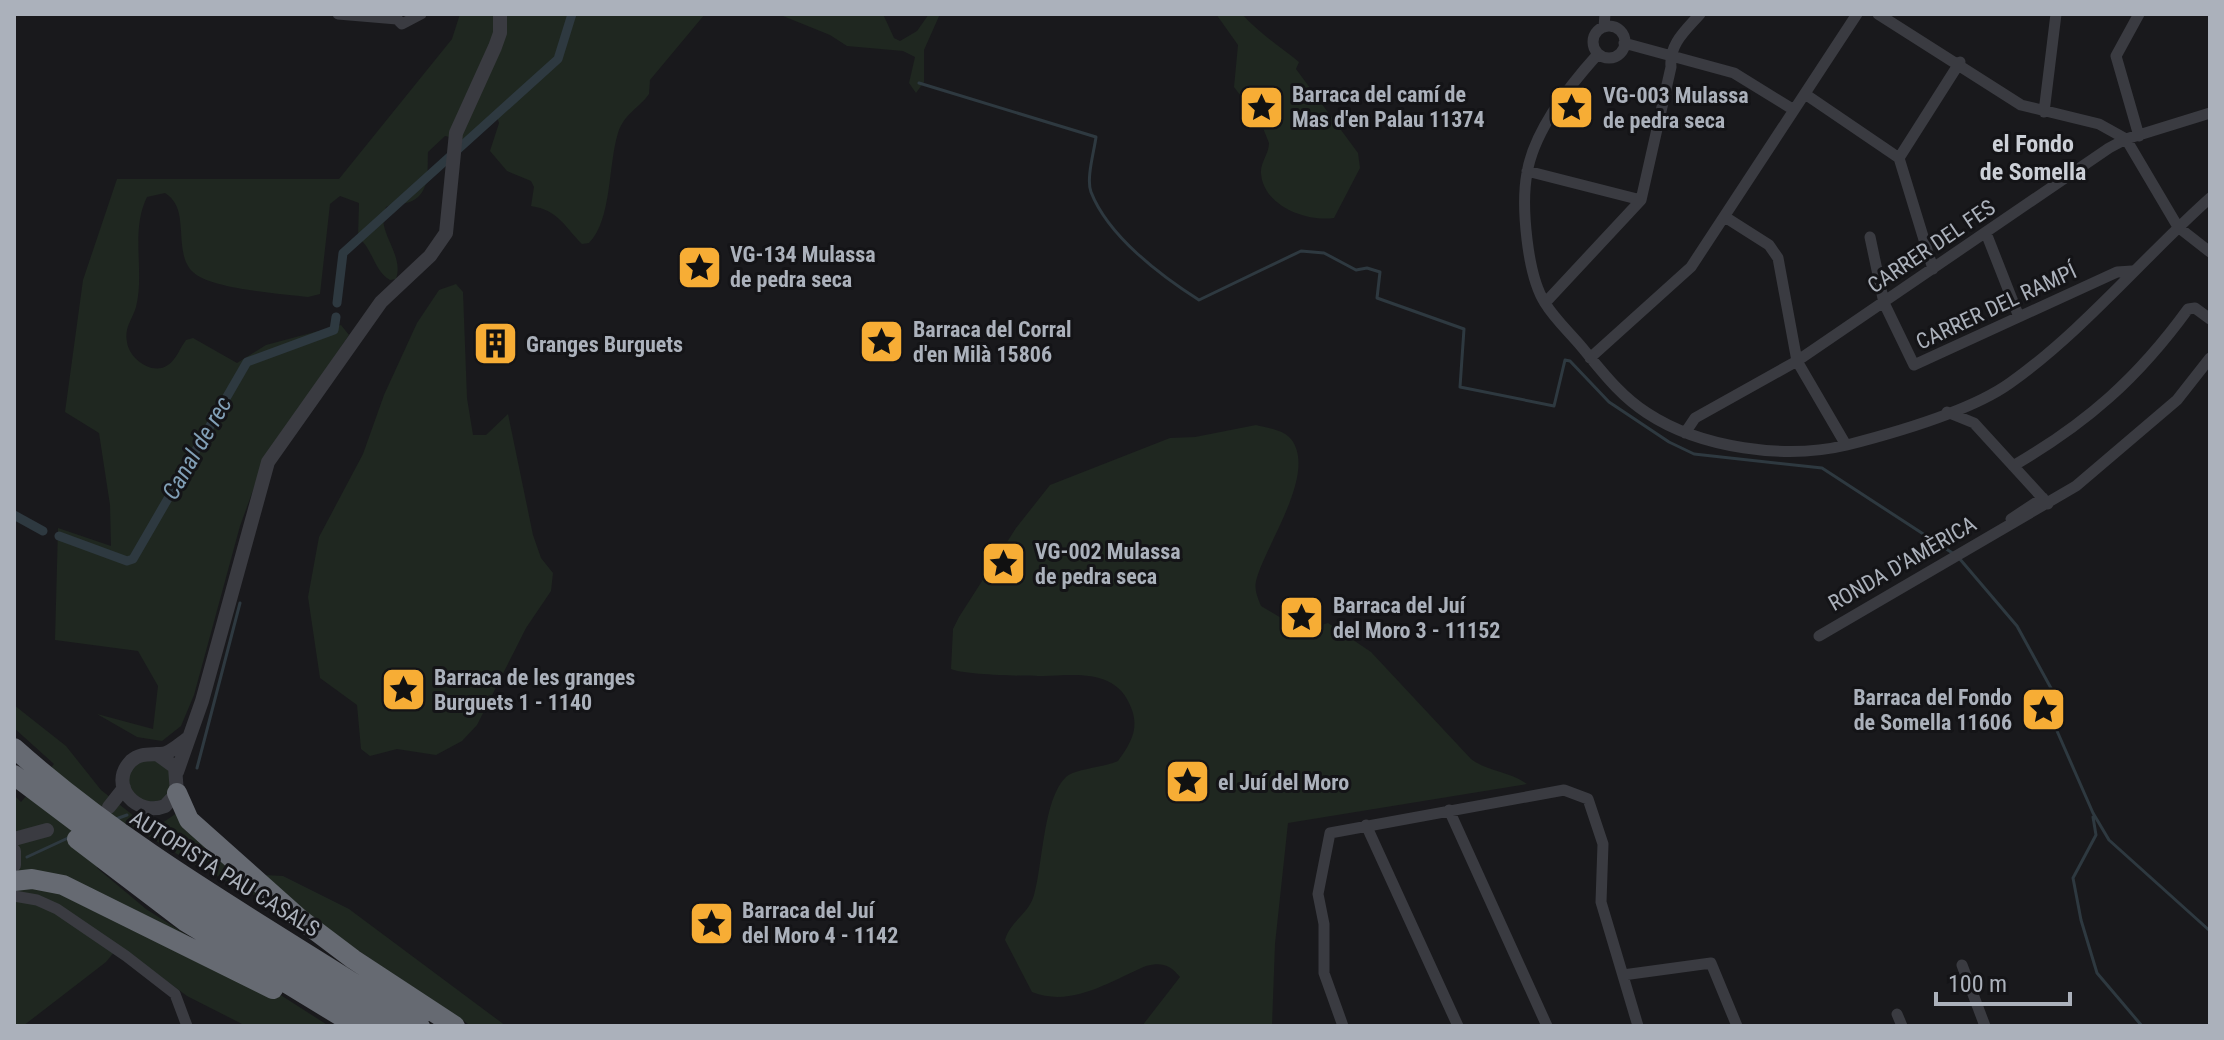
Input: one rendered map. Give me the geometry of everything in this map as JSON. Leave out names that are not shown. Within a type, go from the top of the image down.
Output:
[{"type":"highway","name":"AUTOPISTA PAU CASALS","points":[[14,748],[117,846],[389,1026]]},
{"type":"highway","name":"AUTOPISTA PAU CASALS","points":[[14,775],[24,789],[420,1026]]},
{"type":"highway","points":[[177,793],[189,820],[300,919],[353,959],[455,1026]]},
{"type":"highway","points":[[117,846],[198,876],[353,959]]},
{"type":"highway","points":[[117,846],[186,922],[357,1026]]},
{"type":"highway","points":[[14,881],[32,879],[63,885],[342,1026]]},
{"type":"street","points":[[338,14],[397,19],[402,24],[421,14]]},
{"type":"street","points":[[187,738],[170,752],[146,753],[129,763],[123,775],[128,795],[155,810],[165,806],[177,793],[177,772],[202,701],[268,462],[381,302],[430,256],[446,233],[456,133],[495,47],[500,33],[500,14]]},
{"type":"street","points":[[1545,303],[1641,200],[1671,67],[1670,55],[1676,41],[1700,14]]},
{"type":"street","points":[[1590,358],[1691,267],[1857,14]]},
{"type":"street","points":[[1878,14],[1960,62],[2021,105],[2099,124],[2132,137]]},
{"type":"street","points":[[2044,112],[2056,14]]},
{"type":"street","points":[[2139,14],[2116,56],[2132,137],[2178,227],[2210,252]]},
{"type":"street","points":[[1598,54],[1593,39],[1604,20],[1619,30],[1624,43]]},
{"type":"street","points":[[1624,43],[1734,73],[1794,110]]},
{"type":"street","points":[[1598,54],[1614,57],[1624,43]]},
{"type":"street","points":[[1598,54],[1548,123],[1527,171],[1525,198],[1535,282],[1545,303],[1625,396],[1648,414],[1685,433],[1766,449],[1846,445],[1898,432],[1971,402],[2018,377],[2210,198]]},
{"type":"street","points":[[1899,158],[1960,62]]},
{"type":"street","points":[[1805,94],[1899,158],[1933,269]]},
{"type":"street","name":"CARRER DEL FES","points":[[1685,433],[1695,418],[1797,361],[2132,137],[2210,113]]},
{"type":"street","points":[[1527,171],[1641,200]]},
{"type":"street","points":[[1725,217],[1769,245],[1778,258],[1797,361],[1846,445]]},
{"type":"street","points":[[1986,233],[2019,317]]},
{"type":"street","name":"CARRER DEL RAMPÍ","points":[[1870,237],[1884,303],[1914,365],[2117,272],[2133,271]]},
{"type":"street","points":[[2013,466],[2056,440],[2099,407],[2153,358],[2188,309],[2195,308],[2210,319]]},
{"type":"street","name":"RONDA D'AMÈRICA","points":[[1819,636],[2006,526],[2018,512],[2045,501],[2080,480],[2166,411],[2210,358]]},
{"type":"street","points":[[1971,402],[1970,413],[1974,423],[2045,501]]},
{"type":"street","points":[[1947,412],[1974,423]]},
{"type":"street","points":[[157,754],[170,761],[177,772]]},
{"type":"street","points":[[1343,1026],[1324,973],[1324,924],[1318,894],[1330,833],[1564,790],[1588,799],[1603,844],[1601,902],[1638,1026]]},
{"type":"street","points":[[1449,810],[1547,1026]]},
{"type":"street","points":[[1366,825],[1458,1026]]},
{"type":"street","points":[[14,865],[14,852],[22,838],[47,830]]},
{"type":"street","points":[[14,896],[37,900],[57,909],[126,956],[175,994],[187,1026]]},
{"type":"street","points":[[1623,975],[1711,963],[1737,1026]]},
{"type":"street","points":[[1962,965],[1985,1026]]},
{"type":"street","points":[[1897,1014],[1902,1026]]},
{"type":"shaded area","points":[[460,14],[705,14],[650,80],[649,94],[621,126],[606,207],[589,243],[582,244],[548,211],[531,206],[534,187],[531,181],[507,171],[490,151],[499,123],[497,117],[491,116],[468,141],[445,136],[428,152],[427,179],[418,197],[386,207],[384,225],[397,260],[396,279],[390,280],[385,276],[358,237],[359,203],[340,196],[330,204],[320,294],[308,297],[247,290],[202,278],[189,268],[185,258],[176,205],[165,193],[147,197],[139,224],[138,294],[126,337],[137,360],[149,367],[162,368],[176,357],[186,340],[193,338],[237,363],[266,345],[341,325],[349,335],[264,460],[240,526],[194,695],[181,726],[162,741],[137,737],[97,714],[153,729],[158,686],[138,651],[55,640],[58,528],[111,546],[110,505],[99,433],[65,412],[83,280],[117,179],[339,179],[452,39]]},
{"type":"shaded area","points":[[778,14],[883,14],[894,38],[900,41],[917,31],[929,14],[940,14],[924,50],[924,82],[916,93],[909,83],[915,57],[903,51],[847,46],[830,35]]},
{"type":"shaded area","points":[[1216,14],[1242,14],[1299,62],[1296,69],[1358,153],[1360,168],[1334,218],[1300,214],[1269,195],[1261,169],[1269,143],[1261,123],[1234,87],[1238,45]]},
{"type":"shaded area","points":[[456,284],[463,292],[467,398],[473,435],[486,435],[508,414],[533,535],[541,558],[553,573],[551,591],[526,628],[477,725],[462,741],[436,755],[397,749],[370,756],[361,749],[357,705],[320,678],[308,597],[319,537],[363,454],[384,395],[417,323],[439,290]]},
{"type":"shaded area","points":[[1256,425],[1284,433],[1298,453],[1294,490],[1256,581],[1261,606],[1303,631],[1328,623],[1371,652],[1471,759],[1527,784],[1288,823],[1275,944],[1272,1026],[1142,1026],[1180,977],[1169,967],[1157,964],[1146,966],[1090,991],[1062,997],[1047,996],[1032,992],[1005,940],[1007,933],[1032,902],[1048,816],[1058,787],[1070,774],[1118,761],[1132,737],[1134,717],[1126,696],[1117,687],[1095,677],[995,675],[951,669],[953,629],[1016,528],[1050,485],[1170,438],[1195,437]]},
{"type":"shaded area","points":[[14,705],[66,746],[101,790],[134,816],[162,823],[177,813],[242,874],[283,876],[349,909],[506,1026],[471,1026],[347,943],[190,862],[132,826],[117,829],[102,852],[97,868],[146,909],[329,1026],[246,1026],[187,996],[119,946],[106,962],[23,1026],[14,1026],[14,795],[21,802],[54,764],[14,728]]},
{"type":"shaded area","points":[[150,759],[165,766],[172,781],[165,796],[150,803],[135,796],[128,781],[135,766]]},
{"type":"waterway","name":"Canal de rec","points":[[337,303],[343,253],[558,59],[572,14]]},
{"type":"waterway","points":[[919,83],[1096,137],[1089,180],[1099,208],[1137,254],[1199,300],[1301,251],[1324,253],[1356,270],[1367,268],[1380,272],[1377,298],[1464,329],[1460,387],[1554,406],[1565,360],[1570,361],[1609,402],[1669,442],[1694,454],[1822,468],[1954,554]]},
{"type":"waterway","name":"Canal de rec","points":[[59,536],[127,561],[133,559],[247,362],[334,330],[336,317]]},
{"type":"waterway","name":"Canal de rec","points":[[14,515],[43,531]]},
{"type":"waterway","points":[[1959,558],[2017,626],[2052,690],[2050,715],[2093,813],[2109,840],[2210,931]]},
{"type":"waterway","points":[[197,768],[240,603]]},
{"type":"waterway","points":[[116,819],[127,815]]},
{"type":"waterway","points":[[2093,817],[2096,835],[2073,878],[2081,920],[2097,973],[2142,1026]]},
{"type":"waterway","points":[[27,857],[68,838]]},
{"type":"place","name":"Barraca del camí de Mas d'en Palau 11374","points":[[1261,107]]},
{"type":"place","name":"VG-003 Mulassa de pedra seca","points":[[1572,108]]},
{"type":"place","name":"VG-134 Mulassa de pedra seca","points":[[699,267]]},
{"type":"place","name":"Barraca del Corral d'en Milà 15806","points":[[882,342]]},
{"type":"place","name":"Granges Burguets","points":[[495,344]]},
{"type":"place","name":"VG-002 Mulassa de pedra seca","points":[[1004,564]]},
{"type":"place","name":"Barraca del Juí del Moro 3 - 11152","points":[[1302,618]]},
{"type":"place","name":"Barraca de les granges Burguets 1 - 1140","points":[[403,690]]},
{"type":"place","name":"Barraca del Fondo de Somella 11606","points":[[2043,710]]},
{"type":"place","name":"el Juí del Moro","points":[[1187,782]]},
{"type":"place","name":"Barraca del Juí del Moro 4 - 1142","points":[[711,923]]},
{"type":"district","name":"el Fondo de Somella","points":[[2033,158]]}]
